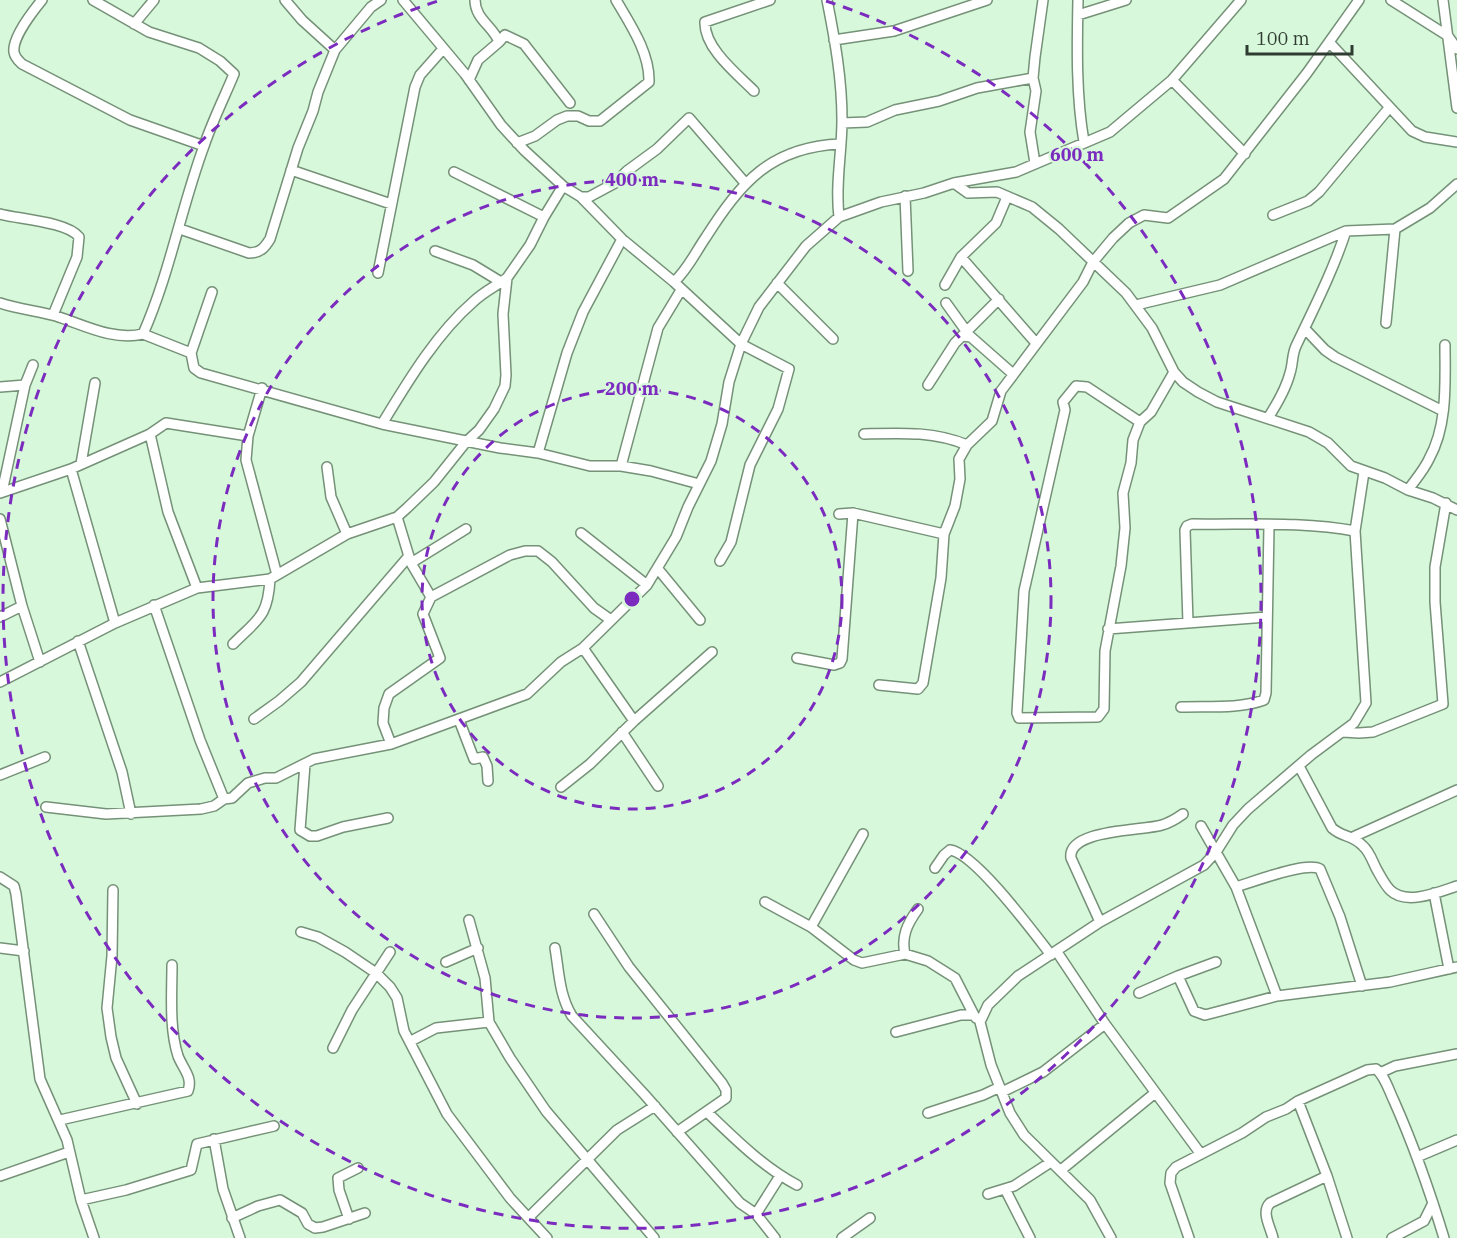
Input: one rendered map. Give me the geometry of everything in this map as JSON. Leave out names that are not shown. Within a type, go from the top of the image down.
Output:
[{"type":"street","points":[[42,0],[15,43],[16,59],[130,120],[204,146]]},
{"type":"street","points":[[93,0],[148,32],[199,48],[220,61],[234,74],[204,146],[180,229],[143,334]]},
{"type":"street","points":[[134,24],[154,0]]},
{"type":"street","points":[[285,0],[302,20],[335,50]]},
{"type":"street","points":[[180,229],[249,253],[264,248],[270,238],[291,170],[335,50],[371,7],[381,0]]},
{"type":"street","points":[[403,0],[470,80],[501,125],[563,186],[581,197],[622,239],[674,282],[741,344],[789,369],[778,409],[750,465],[731,542],[720,561]]},
{"type":"street","points":[[475,0],[477,13],[499,42]]},
{"type":"street","points":[[517,142],[535,135],[567,116],[600,121],[649,82],[650,73],[644,53],[616,0]]},
{"type":"street","points":[[754,91],[716,52],[705,31],[705,22],[770,0]]},
{"type":"street","points":[[827,0],[842,85],[837,193],[839,217]]},
{"type":"street","points":[[834,40],[894,31],[967,4],[987,0]]},
{"type":"street","points":[[1035,163],[1030,132],[1036,91],[1033,78],[1043,0]]},
{"type":"street","points":[[1078,0],[1080,122],[1084,142]]},
{"type":"street","points":[[1078,15],[1126,0]]},
{"type":"street","points":[[46,807],[106,814],[131,814],[214,806],[224,799],[232,798],[248,783],[288,774],[304,764],[328,755],[391,744],[528,694],[561,662],[583,648],[647,585],[658,569],[676,537],[711,461],[720,431],[729,382],[741,344],[759,307],[806,246],[839,217],[882,201],[924,193],[954,183],[1016,172],[1110,132],[1172,80],[1241,0]]},
{"type":"street","points":[[879,685],[918,689],[923,683],[939,588],[944,534],[955,506],[960,479],[959,459],[967,445],[992,421],[1001,391],[1083,282],[1093,262],[1113,238],[1129,223],[1144,215],[1168,218],[1224,179],[1359,0]]},
{"type":"street","points":[[1391,0],[1448,36],[1457,49]]},
{"type":"street","points":[[1443,0],[1457,108]]},
{"type":"street","points":[[470,80],[478,60],[505,35],[524,44],[570,103]]},
{"type":"street","points":[[1329,42],[1412,131],[1425,137],[1457,142]]},
{"type":"street","points":[[378,273],[415,87],[420,75],[443,48]]},
{"type":"street","points":[[842,123],[867,122],[895,110],[939,101],[977,88],[1033,78]]},
{"type":"street","points":[[1172,80],[1245,154]]},
{"type":"street","points":[[1273,215],[1308,201],[1319,192],[1389,108]]},
{"type":"street","points":[[581,197],[589,197],[615,183],[657,149],[689,118],[746,184]]},
{"type":"street","points":[[674,282],[686,270],[725,207],[756,172],[791,151],[817,145],[840,144]]},
{"type":"street","points":[[291,170],[391,204]]},
{"type":"street","points":[[454,172],[544,217]]},
{"type":"street","points":[[954,183],[968,193],[997,192],[1032,207],[1059,229],[1136,305],[1152,328],[1174,372],[1183,382],[1198,392],[1217,402],[1310,432],[1328,443],[1351,466],[1446,503],[1457,510]]},
{"type":"street","points":[[1136,305],[1220,285],[1346,231],[1395,230],[1430,208],[1457,184]]},
{"type":"street","points":[[382,424],[404,387],[445,333],[473,301],[504,280],[530,245],[563,186]]},
{"type":"street","points":[[905,196],[908,271]]},
{"type":"street","points":[[945,285],[961,257],[996,223],[1007,197]]},
{"type":"street","points":[[0,214],[55,225],[74,231],[79,237],[77,257],[53,315]]},
{"type":"street","points":[[1386,323],[1395,230]]},
{"type":"street","points":[[1268,418],[1289,378],[1295,347],[1335,266],[1346,231]]},
{"type":"street","points":[[538,453],[578,326],[622,239]]},
{"type":"street","points":[[435,251],[473,265],[504,280]]},
{"type":"street","points":[[961,257],[1036,343]]},
{"type":"street","points":[[0,682],[154,605],[197,588],[273,577],[347,534],[397,517],[434,482],[465,442],[479,430],[494,409],[505,386],[507,375],[503,314],[504,280]]},
{"type":"street","points":[[777,283],[833,339]]},
{"type":"street","points":[[621,466],[658,328],[681,290]]},
{"type":"street","points":[[212,292],[191,353],[194,368],[201,373],[262,388],[382,424],[465,442],[538,453],[590,466],[621,466],[651,471],[699,484]]},
{"type":"street","points":[[928,385],[955,343],[966,335],[999,299]]},
{"type":"street","points":[[0,303],[53,315],[119,336],[143,334],[191,353]]},
{"type":"street","points":[[946,303],[966,335],[1013,374]]},
{"type":"street","points":[[1305,330],[1335,357],[1443,411]]},
{"type":"street","points":[[1408,490],[1429,460],[1437,442],[1443,411],[1445,345]]},
{"type":"street","points":[[1,492],[25,385],[33,365]]},
{"type":"street","points":[[1140,422],[1087,387],[1076,386],[1063,402],[1065,410],[1024,591],[1017,713],[1019,718],[1098,717],[1102,715],[1105,651],[1123,548],[1125,528],[1123,493],[1131,463],[1133,440],[1140,422],[1151,412],[1174,372]]},
{"type":"street","points":[[81,464],[95,383]]},
{"type":"street","points":[[0,387],[25,385]]},
{"type":"street","points":[[233,644],[264,613],[269,601],[273,577],[246,459],[248,436],[262,388]]},
{"type":"street","points":[[1,492],[71,469],[150,434],[166,423],[248,436]]},
{"type":"street","points":[[150,434],[168,512],[197,588]]},
{"type":"street","points":[[864,434],[931,434],[952,438],[967,445]]},
{"type":"street","points":[[327,467],[331,497],[347,534]]},
{"type":"street","points":[[71,469],[115,623]]},
{"type":"street","points":[[977,1018],[1018,976],[1074,938],[1204,865],[1216,852],[1233,825],[1248,809],[1354,723],[1366,703],[1354,531],[1364,472]]},
{"type":"street","points":[[1343,732],[1373,732],[1443,704],[1435,602],[1435,567],[1446,503]]},
{"type":"street","points":[[839,514],[853,513],[944,534]]},
{"type":"street","points":[[797,658],[834,665],[840,663],[842,659],[853,513]]},
{"type":"street","points":[[397,517],[410,559],[431,597]]},
{"type":"street","points":[[0,519],[22,606],[40,662]]},
{"type":"street","points":[[1188,623],[1185,530],[1187,526],[1192,524],[1331,526],[1354,531]]},
{"type":"street","points":[[1181,707],[1245,704],[1264,700],[1269,526]]},
{"type":"street","points":[[254,719],[301,682],[410,559],[466,529]]},
{"type":"street","points":[[581,533],[647,585]]},
{"type":"street","points":[[391,744],[383,723],[384,708],[389,694],[440,658],[423,614],[431,597],[510,555],[525,551],[538,551],[552,562],[594,608],[611,620]]},
{"type":"street","points":[[658,569],[700,620]]},
{"type":"street","points":[[154,605],[200,740],[224,799]]},
{"type":"street","points":[[0,617],[22,606]]},
{"type":"street","points":[[1108,629],[1267,617]]},
{"type":"street","points":[[78,641],[122,772],[131,814]]},
{"type":"street","points":[[583,648],[634,720]]},
{"type":"street","points":[[561,787],[590,764],[634,720],[712,652]]},
{"type":"street","points":[[459,720],[474,759],[483,757],[487,766],[488,781]]},
{"type":"street","points":[[622,732],[658,786]]},
{"type":"street","points":[[0,775],[45,758]]},
{"type":"street","points":[[304,764],[300,831],[317,836],[343,827],[388,818]]},
{"type":"street","points":[[1299,766],[1332,828],[1339,834],[1353,837],[1365,848],[1389,890],[1397,896],[1407,897],[1434,893],[1457,886]]},
{"type":"street","points":[[1353,837],[1457,790]]},
{"type":"street","points":[[1100,922],[1071,858],[1072,846],[1099,834],[1161,826],[1183,814]]},
{"type":"street","points":[[1201,826],[1236,887],[1277,996]]},
{"type":"street","points":[[812,927],[862,834]]},
{"type":"street","points":[[935,868],[950,850],[957,851],[1000,893],[1054,953],[1200,1153]]},
{"type":"street","points":[[1236,887],[1303,868],[1315,866],[1320,869],[1340,917],[1362,986]]},
{"type":"street","points":[[0,877],[14,886],[40,1079],[60,1120],[90,1237]]},
{"type":"street","points":[[113,890],[112,956],[107,1008],[116,1058],[137,1104]]},
{"type":"street","points":[[1178,976],[1194,1011],[1199,1015],[1205,1015],[1277,996],[1390,982],[1453,968],[1434,893]]},
{"type":"street","points":[[765,902],[812,927],[854,960],[862,963],[905,954],[928,961],[955,978],[977,1018],[1010,1113],[1024,1135],[1090,1200],[1110,1238]]},
{"type":"street","points":[[905,954],[902,943],[905,932],[918,909]]},
{"type":"street","points":[[594,914],[629,967],[723,1083],[726,1090],[726,1098],[677,1132]]},
{"type":"street","points":[[470,920],[485,978],[489,1022],[526,1084],[654,1238]]},
{"type":"street","points":[[301,932],[318,937],[345,952],[376,973],[390,987],[397,998],[404,1031],[447,1114],[510,1198],[547,1238]]},
{"type":"street","points":[[0,948],[24,951]]},
{"type":"street","points":[[446,962],[478,948]]},
{"type":"street","points":[[555,948],[560,986],[569,1011],[740,1203],[756,1214],[775,1238]]},
{"type":"street","points":[[333,1048],[352,1010],[390,952]]},
{"type":"street","points":[[1139,993],[1216,962]]},
{"type":"street","points":[[60,1120],[188,1091],[190,1085],[188,1075],[178,1056],[174,1030],[172,964]]},
{"type":"street","points":[[896,1032],[962,1016],[977,1018]]},
{"type":"street","points":[[411,1041],[436,1028],[489,1022]]},
{"type":"street","points":[[928,1113],[1001,1089],[1043,1072],[1106,1024]]},
{"type":"street","points":[[1380,1072],[1395,1066],[1457,1054]]},
{"type":"street","points":[[1189,1238],[1170,1183],[1171,1173],[1176,1167],[1298,1101],[1366,1070],[1376,1069],[1380,1072],[1417,1157],[1444,1238]]},
{"type":"street","points":[[1061,1170],[1155,1093]]},
{"type":"street","points":[[1298,1101],[1327,1176],[1347,1238]]},
{"type":"street","points":[[529,1217],[617,1130],[655,1106]]},
{"type":"street","points":[[707,1112],[780,1176],[797,1185]]},
{"type":"street","points":[[81,1200],[136,1187],[191,1170],[197,1144],[274,1126]]},
{"type":"street","points":[[214,1139],[223,1189],[240,1238]]},
{"type":"street","points":[[1417,1157],[1457,1140]]},
{"type":"street","points":[[0,1176],[69,1152]]},
{"type":"street","points":[[988,1194],[1014,1186],[1051,1162]]},
{"type":"street","points":[[349,1219],[339,1190],[338,1178],[358,1168]]},
{"type":"street","points":[[756,1214],[780,1176]]},
{"type":"street","points":[[1273,1238],[1265,1212],[1266,1207],[1327,1176]]},
{"type":"street","points":[[1005,1189],[1030,1238]]},
{"type":"street","points":[[232,1218],[258,1206],[280,1200],[302,1213],[308,1224],[315,1228],[365,1213]]},
{"type":"street","points":[[1392,1238],[1424,1221],[1433,1203]]},
{"type":"street","points":[[842,1238],[870,1218]]},
{"type":"street","points":[[1424,1221],[1440,1224]]},
{"type":"street","points":[[854,1229],[861,1238]]}]
